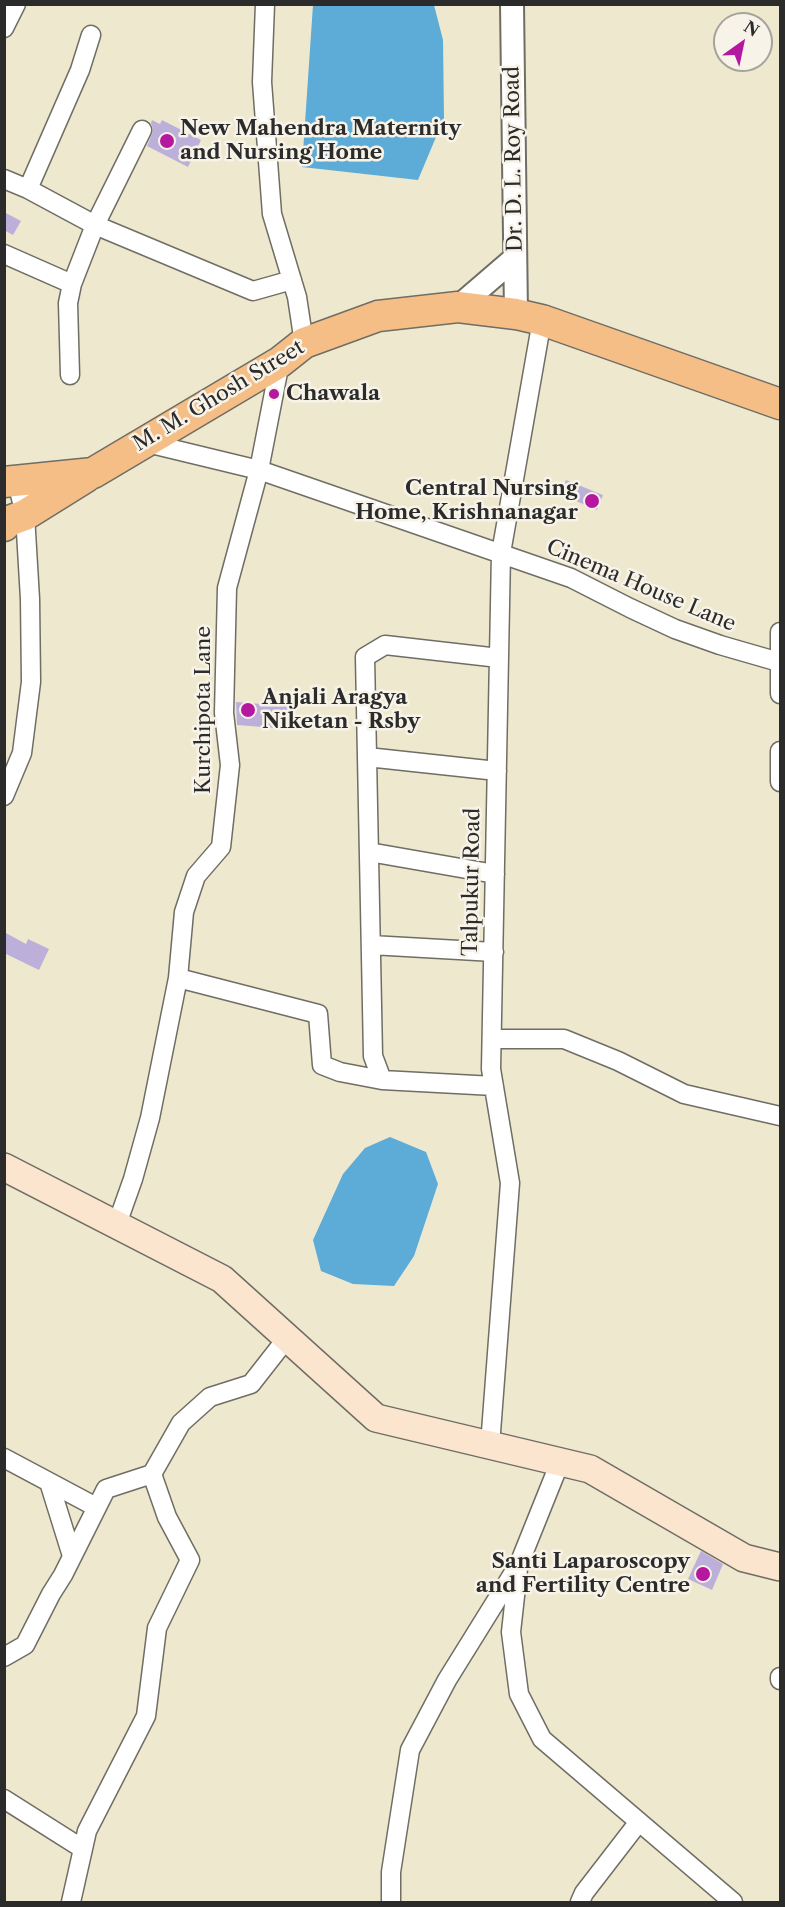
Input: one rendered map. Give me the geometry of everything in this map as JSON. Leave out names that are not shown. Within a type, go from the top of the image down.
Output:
[{"type":"main road","name":"M. M. Ghosh Street","points":[[11,482],[93,473],[280,362],[304,343],[378,316],[458,307],[529,317],[780,404]]},
{"type":"main road","points":[[15,521],[93,473]]},
{"type":"main road","points":[[4,1167],[222,1279],[376,1418],[591,1469],[744,1558],[780,1567]]},
{"type":"street","points":[[4,28],[16,4]]},
{"type":"street","points":[[265,4],[262,82],[272,214],[297,297],[304,343]]},
{"type":"street","name":"Dr. D. L. Roy Road","points":[[512,4],[515,258],[529,317]]},
{"type":"street","points":[[28,189],[80,70],[91,35]]},
{"type":"street","points":[[69,375],[68,303],[72,284],[95,225],[142,130]]},
{"type":"street","points":[[4,179],[28,189],[95,225],[253,291],[292,280]]},
{"type":"street","points":[[4,254],[72,284]]},
{"type":"street","points":[[458,307],[515,258]]},
{"type":"street","name":"Talpukur Road","points":[[490,1445],[510,1183],[491,1069],[501,553],[529,317]]},
{"type":"street","name":"Kurchipota Lane","points":[[117,1224],[133,1179],[150,1118],[178,978],[184,912],[196,876],[221,848],[230,765],[224,713],[227,588],[259,470],[280,362]]},
{"type":"street","name":"Cinema House Lane","points":[[143,442],[259,470],[501,553],[571,578],[675,629],[779,662]]},
{"type":"street","points":[[4,796],[22,753],[31,682],[30,599],[15,521],[11,482]]},
{"type":"street","points":[[780,632],[780,694]]},
{"type":"street","points":[[382,1080],[373,1056],[365,657],[384,645],[499,658]]},
{"type":"street","points":[[780,751],[780,782]]},
{"type":"street","points":[[367,757],[497,771]]},
{"type":"street","points":[[369,852],[495,874]]},
{"type":"street","points":[[371,945],[494,952]]},
{"type":"street","points":[[178,978],[318,1014],[322,1065],[340,1072],[382,1080],[494,1086]]},
{"type":"street","points":[[492,1039],[564,1039],[618,1061],[684,1094],[780,1116]]},
{"type":"street","points":[[4,1657],[25,1645],[106,1489],[152,1474],[181,1423],[210,1396],[251,1384],[287,1338]]},
{"type":"street","points":[[4,1458],[96,1507]]},
{"type":"street","points":[[391,1902],[391,1872],[410,1750],[447,1680],[519,1564],[560,1462]]},
{"type":"street","points":[[71,1902],[87,1831],[146,1716],[157,1628],[190,1560],[167,1517],[152,1474]]},
{"type":"street","points":[[49,1482],[72,1556]]},
{"type":"street","points":[[519,1564],[512,1632],[519,1694],[542,1739],[733,1902]]},
{"type":"street","points":[[4,1799],[83,1849]]},
{"type":"street","points":[[580,1902],[584,1893],[638,1823]]},
{"type":"water","points":[[313,5],[434,5],[443,40],[444,118],[418,180],[302,167]]},
{"type":"water","points":[[390,1137],[426,1152],[438,1184],[414,1256],[394,1286],[353,1284],[321,1271],[313,1240],[343,1174],[365,1148]]},
{"type":"building","points":[[152,120],[160,124],[162,120],[201,140],[188,167],[147,146],[153,129]]},
{"type":"building","points":[[4,212],[21,221],[13,235],[4,230]]},
{"type":"building","points":[[566,480],[603,495],[597,510],[561,492]]},
{"type":"building","points":[[236,702],[289,706],[287,729],[237,725]]},
{"type":"building","points":[[4,932],[26,944],[28,939],[49,949],[39,970],[4,953]]},
{"type":"building","points":[[701,1551],[723,1564],[712,1590],[688,1579]]},
{"type":"place","name":"New Mahendra Maternity and Nursing Home","points":[[167,141]]},
{"type":"place","name":"Chawala","points":[[274,394]]},
{"type":"place","name":"Central Nursing Home, Krishnanagar","points":[[592,501]]},
{"type":"place","name":"Anjali Aragya Niketan - Rsby","points":[[248,710]]},
{"type":"place","name":"Santi Laparoscopy and Fertility Centre","points":[[703,1574]]}]
